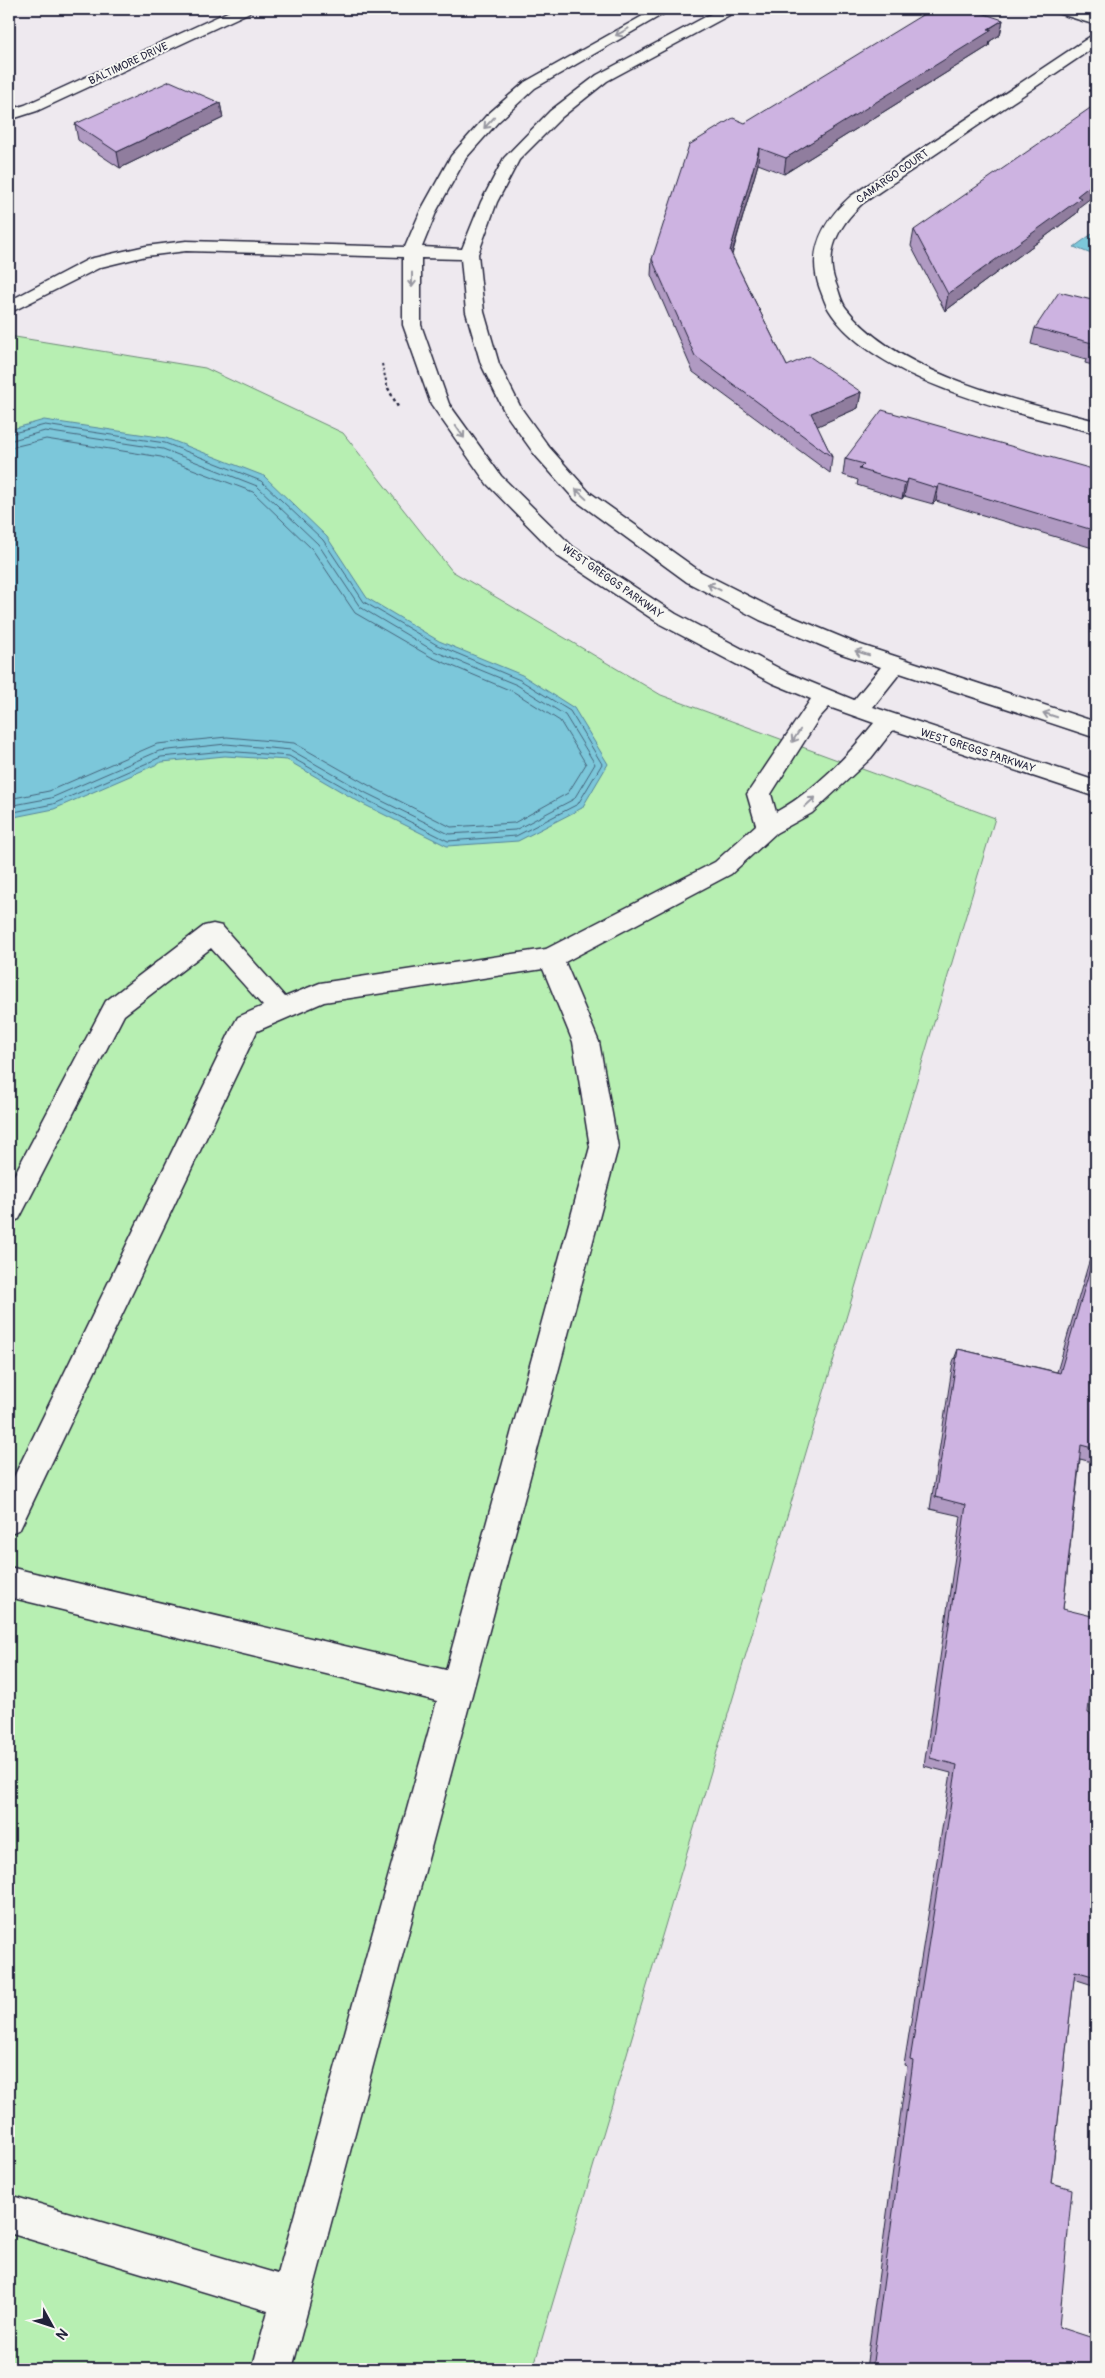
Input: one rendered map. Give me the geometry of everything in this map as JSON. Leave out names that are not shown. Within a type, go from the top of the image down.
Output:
[{"type":"street","name":"BALTIMORE DRIVE","points":[[9,115],[31,108],[245,9]]},
{"type":"street","name":"WEST GREGGS PARKWAY","points":[[665,9],[530,85],[492,119],[458,156],[428,210],[412,252],[412,325],[440,404],[494,480],[566,552],[668,619],[780,678],[825,697],[858,710],[1096,789]]},
{"type":"street","points":[[730,9],[602,78],[556,114],[512,158],[489,202],[469,254],[475,312],[490,364],[512,409],[542,451],[582,496],[694,577],[768,615],[850,649],[1096,730]]},
{"type":"street","points":[[1059,9],[1096,21]]},
{"type":"street","name":"CAMARGO COURT","points":[[1096,39],[849,206],[833,224],[827,236],[823,266],[825,283],[835,306],[861,335],[876,348],[929,377],[1096,427]]},
{"type":"street","points":[[9,308],[95,263],[146,251],[186,246],[469,254]]},
{"type":"street","points":[[858,710],[895,664]]},
{"type":"street","points":[[768,827],[759,794],[811,713],[825,697]]},
{"type":"street","points":[[9,1518],[247,1024],[320,993],[551,958],[723,868],[768,827],[804,807],[863,752],[889,720]]},
{"type":"street","points":[[9,1211],[115,1008],[214,933],[281,1010]]},
{"type":"street","points":[[272,2369],[604,1147],[586,1042],[551,958]]},
{"type":"street","points":[[9,1582],[458,1688]]},
{"type":"street","points":[[9,2214],[292,2298]]},
{"type":"green space","points":[[9,336],[205,368],[343,433],[452,571],[661,695],[995,818],[533,2369],[9,2369]]},
{"type":"water","points":[[1096,231],[1096,256],[1074,247]]},
{"type":"water","points":[[44,420],[166,438],[264,476],[327,537],[367,598],[439,641],[522,675],[574,708],[608,764],[582,808],[518,841],[447,846],[361,803],[287,760],[225,756],[162,762],[54,809],[9,818],[9,430]]},
{"type":"building","points":[[932,9],[970,9],[1003,20],[988,29],[992,30],[786,158],[759,148],[730,251],[787,366],[809,356],[861,392],[811,413],[832,457],[695,356],[652,259],[689,145],[733,118],[745,123]]},
{"type":"building","points":[[170,81],[220,103],[117,152],[75,124]]},
{"type":"building","points":[[1096,104],[1096,181],[1077,196],[1081,198],[948,294],[914,230]]},
{"type":"building","points":[[1059,292],[1096,301],[1096,348],[1090,347],[1092,343],[1035,328]]},
{"type":"building","points":[[882,410],[1096,470],[1096,531],[939,484],[937,488],[908,479],[905,483],[859,469],[864,464],[845,459]]},
{"type":"building","points":[[1096,1248],[1096,1449],[1081,1445],[1063,1609],[1096,1617],[1088,1713],[1096,1716],[1096,1977],[1075,1971],[1051,2183],[1072,2189],[1059,2327],[1096,2339],[1096,2369],[872,2369],[913,2061],[910,2060],[957,1765],[930,1758],[966,1505],[935,1497],[958,1349],[1060,1373]]}]
